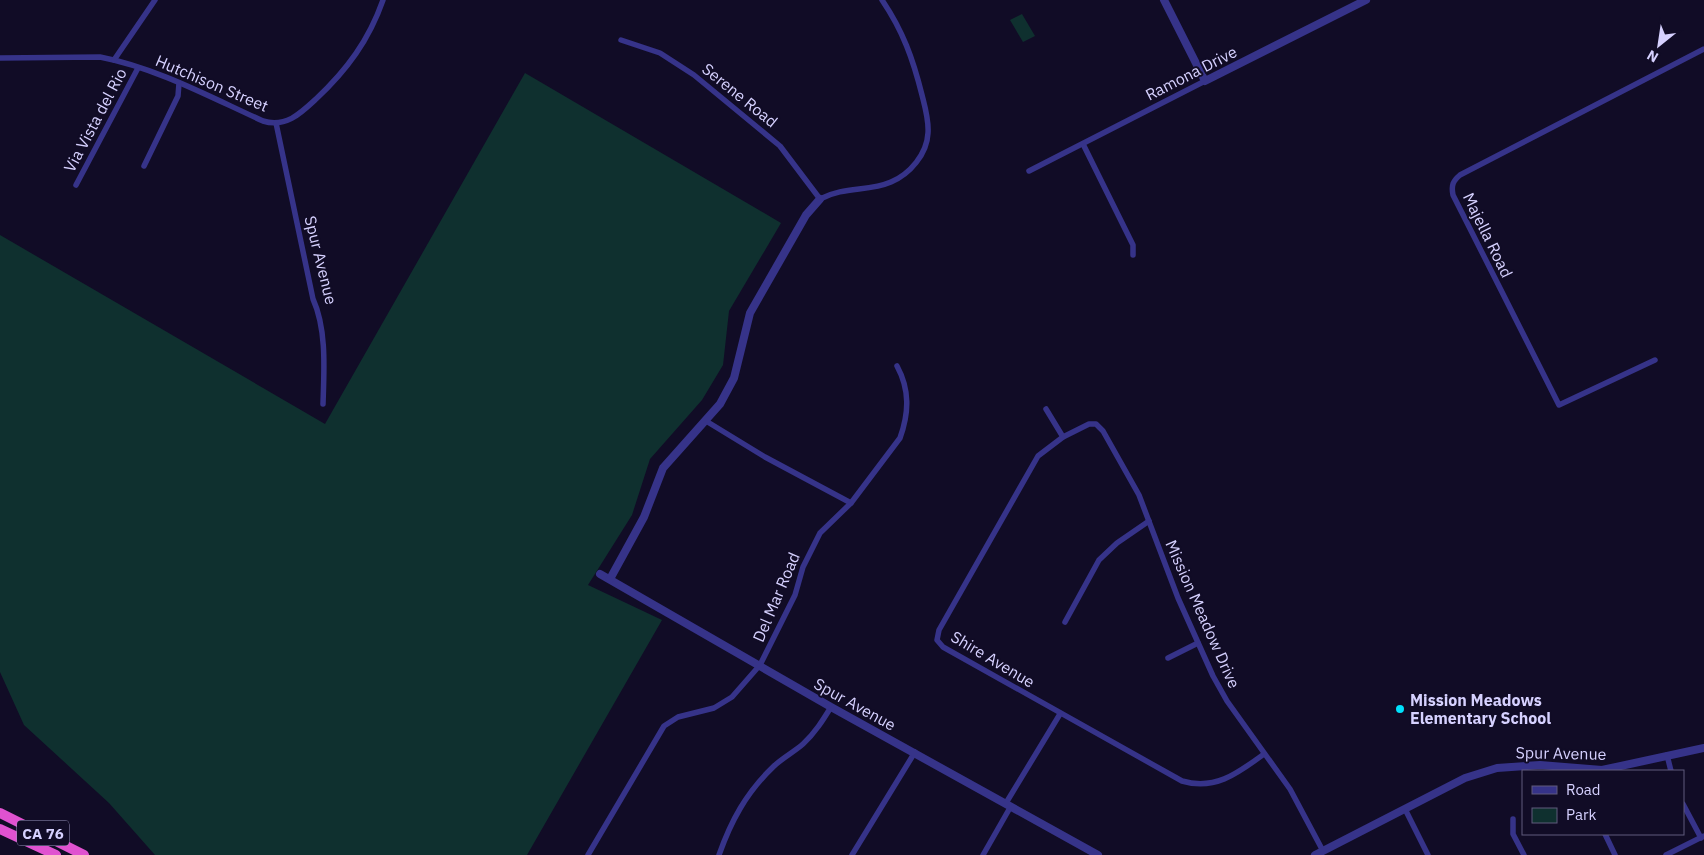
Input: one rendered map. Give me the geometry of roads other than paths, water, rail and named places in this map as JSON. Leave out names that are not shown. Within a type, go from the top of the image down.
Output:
[{"type":"highway","name":"CA 76","points":[[0,813],[84,855]]},
{"type":"highway","name":"CA 76","points":[[0,829],[56,855]]},
{"type":"street","points":[[114,60],[155,0]]},
{"type":"street","points":[[610,580],[644,517],[663,468],[720,404],[734,378],[750,313],[806,215],[820,199],[835,191],[890,183],[915,165],[926,144],[928,117],[912,54],[894,18],[882,0]]},
{"type":"street","points":[[1164,0],[1205,82]]},
{"type":"street","name":"Ramona Drive","points":[[1029,172],[1366,0]]},
{"type":"street","name":"Hutchison Street","points":[[0,58],[100,57],[114,60],[179,84],[263,121],[276,123],[295,118],[338,79],[365,42],[381,1]]},
{"type":"street","name":"Serene Road","points":[[620,40],[660,54],[694,75],[780,146],[820,199]]},
{"type":"street","name":"Majella Road","points":[[1655,360],[1559,405],[1456,202],[1451,186],[1460,175],[1704,49]]},
{"type":"street","name":"Via Vista del Rio","points":[[76,185],[138,68]]},
{"type":"street","points":[[144,166],[178,96],[179,84]]},
{"type":"street","name":"Spur Avenue","points":[[276,123],[313,299],[320,314],[324,374],[323,404]]},
{"type":"street","points":[[1083,144],[1134,245],[1133,255]]},
{"type":"street","name":"Del Mar Road","points":[[588,855],[664,726],[678,717],[714,708],[732,697],[760,665],[795,594],[813,544],[820,533],[851,503],[894,448],[904,428],[908,396],[905,380],[897,366]]},
{"type":"street","points":[[1046,409],[1063,437]]},
{"type":"street","points":[[706,421],[765,457],[851,503]]},
{"type":"street","name":"Shire Avenue","points":[[1103,431],[1096,424],[1089,424],[1063,437],[1038,456],[939,630],[937,640],[942,647],[1060,714],[1190,784],[1209,785],[1227,779],[1264,754]]},
{"type":"street","name":"Mission Meadow Drive","points":[[1103,431],[1139,495],[1198,643],[1227,701],[1290,789],[1326,852]]},
{"type":"street","points":[[1065,622],[1099,560],[1117,544],[1149,521]]},
{"type":"street","name":"Spur Avenue","points":[[600,574],[831,707],[1098,855]]},
{"type":"street","points":[[1168,658],[1198,643]]},
{"type":"street","points":[[719,855],[730,826],[749,792],[774,766],[804,744],[820,726],[831,707]]},
{"type":"street","points":[[983,855],[1060,714]]},
{"type":"street","name":"Spur Avenue","points":[[1315,855],[1326,852],[1465,778],[1497,768],[1540,765],[1602,770],[1704,748]]},
{"type":"street","points":[[852,855],[914,752]]},
{"type":"street","points":[[1667,755],[1671,770]]},
{"type":"street","points":[[1666,855],[1702,837],[1684,806]]},
{"type":"street","points":[[1405,809],[1428,855]]},
{"type":"street","points":[[1513,819],[1514,834],[1524,855]]},
{"type":"street","points":[[1605,835],[1615,855]]},
{"type":"place","name":"Mission Meadows Elementary School","points":[[1400,709]]}]
